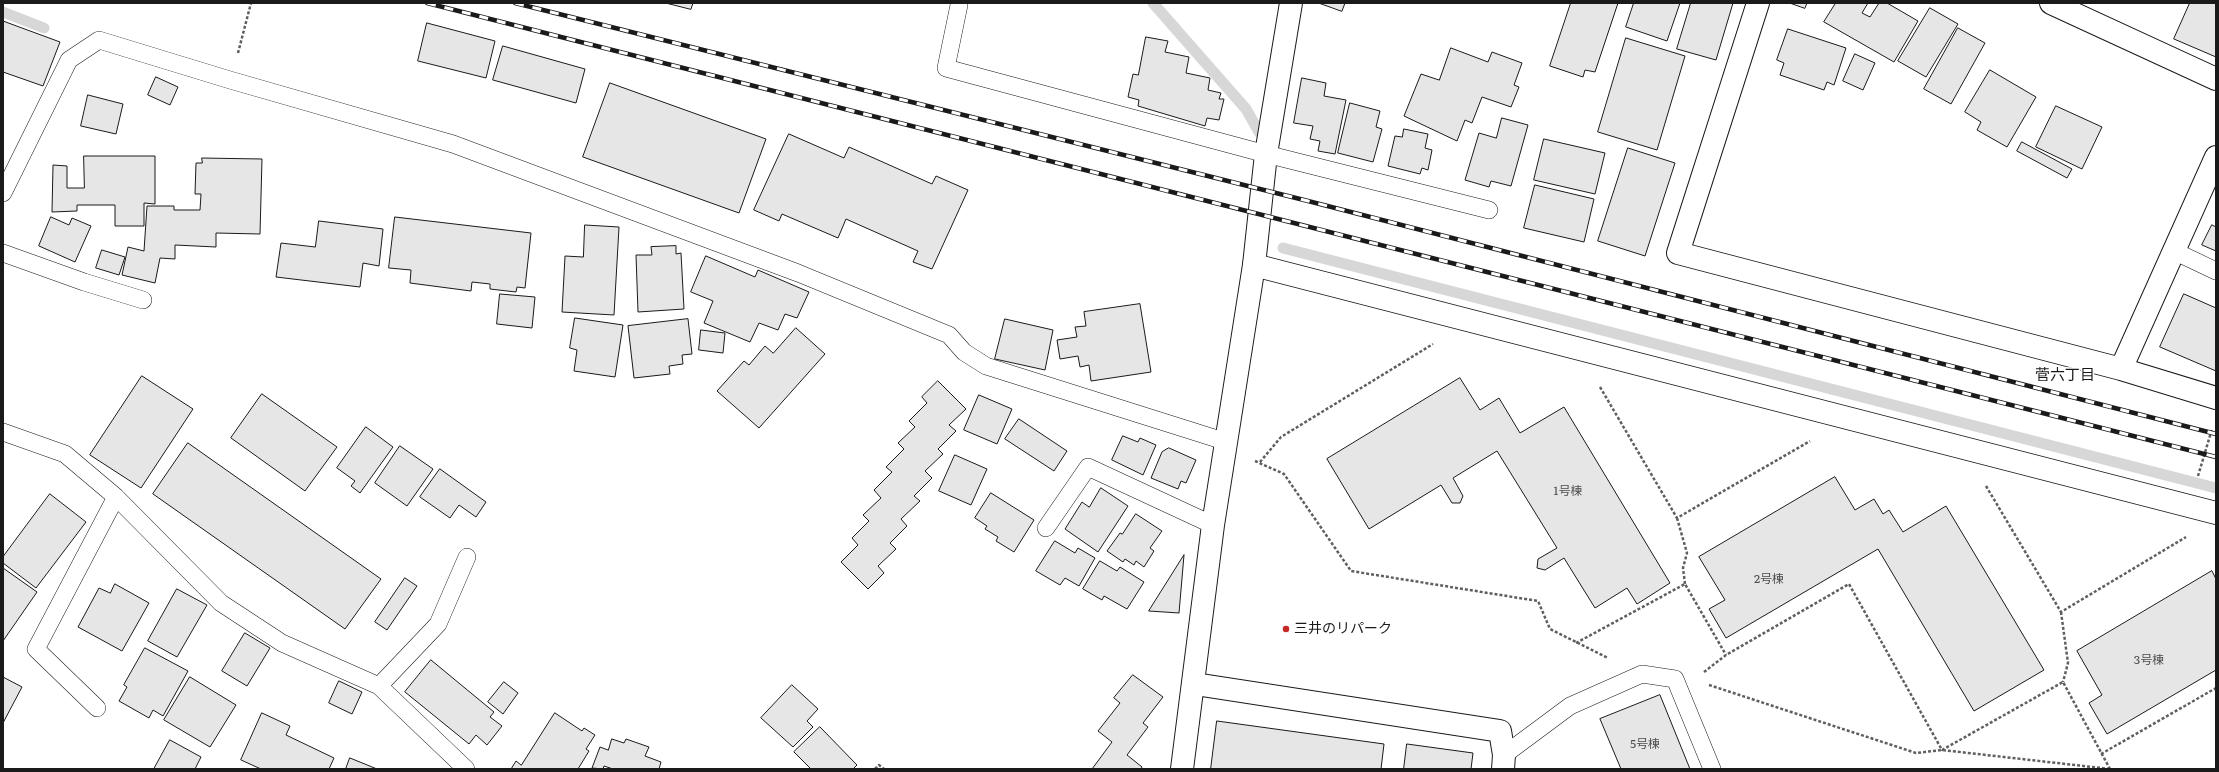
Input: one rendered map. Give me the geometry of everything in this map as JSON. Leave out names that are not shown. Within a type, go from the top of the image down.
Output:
[{"type":"street","points":[[1182,769],[1213,525],[1226,450],[1254,264],[1266,154],[1291,3]]},
{"type":"street","points":[[1758,3],[1678,253],[2121,369],[2216,398]]},
{"type":"street","points":[[2051,3],[2216,79]]},
{"type":"street","points":[[2121,369],[2216,157]]},
{"type":"street","points":[[1254,264],[1578,350],[1851,418],[2216,513]]},
{"type":"street","points":[[1194,684],[1500,731],[1503,762]]},
{"type":"lane","points":[[959,5],[946,68],[1266,154],[1489,210]]},
{"type":"lane","points":[[3,193],[69,60],[99,40],[230,80],[453,144],[798,273],[949,335],[964,352],[986,366],[1226,450]]},
{"type":"lane","points":[[2174,252],[2216,271]]},
{"type":"lane","points":[[3,253],[84,282],[143,300]]},
{"type":"lane","points":[[3,432],[65,454],[116,496],[221,603],[282,643],[379,686],[466,769]]},
{"type":"lane","points":[[1046,528],[1088,467],[1213,525]]},
{"type":"lane","points":[[97,708],[36,649],[116,496]]},
{"type":"lane","points":[[379,686],[438,624],[467,557]]},
{"type":"lane","points":[[1503,762],[1570,706],[1642,674],[1676,679],[1712,769]]},
{"type":"path","points":[[230,80],[251,3]]},
{"type":"path","points":[[1260,462],[1282,437],[1470,321]]},
{"type":"path","points":[[1578,350],[1678,518],[1687,553],[1683,568],[1685,584],[1726,655]]},
{"type":"path","points":[[1678,518],[1851,418]]},
{"type":"path","points":[[2203,461],[2214,424]]},
{"type":"path","points":[[1963,447],[2061,612],[2068,663],[2063,682],[2110,769]]},
{"type":"path","points":[[1226,450],[1260,462],[1284,474],[1351,572],[1538,601],[1550,629],[1642,674]]},
{"type":"path","points":[[2061,612],[2189,536]]},
{"type":"path","points":[[1576,643],[1685,584]]},
{"type":"path","points":[[1694,680],[1726,655],[1849,584],[1942,750]]},
{"type":"path","points":[[1676,679],[1694,680],[1916,753],[1942,750],[2110,769]]},
{"type":"path","points":[[1942,750],[2063,682]]},
{"type":"path","points":[[2101,754],[2216,688]]},
{"type":"path","points":[[875,769],[879,765],[884,769]]},
{"type":"building","points":[[666,3],[693,3],[691,9]]},
{"type":"building","points":[[1319,3],[1345,3],[1342,11]]},
{"type":"building","points":[[1571,3],[1618,3],[1595,72],[1585,70],[1583,77],[1550,66]]},
{"type":"building","points":[[1634,3],[1680,3],[1667,41],[1626,27]]},
{"type":"building","points":[[1691,3],[1733,3],[1716,60],[1677,49]]},
{"type":"building","points":[[1790,3],[1807,3],[1805,8]]},
{"type":"building","points":[[1836,3],[1868,3],[1862,13],[1870,17],[1879,3],[1887,3],[1918,21],[1894,62],[1824,22]]},
{"type":"building","points":[[2190,3],[2216,3],[2216,57],[2174,39]]},
{"type":"building","points":[[1930,8],[1958,24],[1926,77],[1898,61]]},
{"type":"building","points":[[3,21],[60,42],[43,86],[3,72]]},
{"type":"building","points":[[427,23],[495,41],[486,78],[418,61]]},
{"type":"building","points":[[1958,28],[1985,43],[1951,104],[1924,89]]},
{"type":"building","points":[[1788,29],[1846,48],[1834,85],[1827,82],[1824,90],[1780,75],[1784,63],[1777,60]]},
{"type":"building","points":[[1146,37],[1168,41],[1165,52],[1189,57],[1186,73],[1210,78],[1208,90],[1221,93],[1219,99],[1224,99],[1219,120],[1207,118],[1205,126],[1138,106],[1139,100],[1128,97],[1133,74],[1138,75]]},
{"type":"building","points":[[1626,38],[1685,56],[1657,150],[1598,132]]},
{"type":"building","points":[[503,46],[585,69],[576,103],[493,80]]},
{"type":"building","points":[[1451,48],[1488,62],[1492,52],[1522,63],[1514,85],[1519,87],[1511,107],[1482,97],[1472,123],[1465,120],[1457,141],[1404,116],[1421,74],[1439,80]]},
{"type":"building","points":[[1855,54],[1875,63],[1863,90],[1843,81]]},
{"type":"building","points":[[1990,70],[2036,97],[2007,147],[1977,130],[1981,122],[1965,112]]},
{"type":"building","points":[[156,77],[178,87],[170,105],[148,95]]},
{"type":"building","points":[[1302,78],[1326,83],[1324,96],[1346,100],[1335,154],[1318,151],[1320,141],[1310,139],[1313,126],[1294,123]]},
{"type":"building","points":[[610,83],[766,139],[739,213],[583,157]]},
{"type":"building","points":[[88,95],[123,104],[116,134],[81,126]]},
{"type":"building","points":[[1350,103],[1380,111],[1376,127],[1382,129],[1373,162],[1338,153]]},
{"type":"building","points":[[2056,106],[2102,127],[2082,169],[2036,147]]},
{"type":"building","points":[[1502,118],[1528,125],[1511,186],[1491,181],[1489,187],[1465,180],[1479,133],[1496,138]]},
{"type":"building","points":[[1404,129],[1428,134],[1425,148],[1432,150],[1428,170],[1422,168],[1420,174],[1388,166],[1395,136],[1402,137]]},
{"type":"building","points":[[789,134],[844,158],[849,147],[932,184],[936,176],[968,190],[932,269],[913,262],[918,251],[846,219],[838,238],[782,214],[779,221],[754,210]]},
{"type":"building","points":[[1544,139],[1605,153],[1595,194],[1534,180]]},
{"type":"building","points":[[2022,142],[2072,169],[2067,178],[2017,151]]},
{"type":"building","points":[[1628,148],[1675,163],[1645,256],[1598,241]]},
{"type":"building","points":[[84,156],[155,156],[155,204],[144,203],[144,226],[115,226],[115,205],[77,205],[77,211],[52,212],[53,165],[67,166],[67,188],[84,188]]},
{"type":"building","points":[[202,158],[262,159],[260,234],[216,233],[216,247],[175,245],[175,259],[160,258],[155,283],[122,275],[128,247],[144,251],[147,206],[174,206],[174,210],[200,210],[201,194],[195,194],[196,163],[202,163]]},
{"type":"building","points":[[1535,185],[1594,199],[1584,242],[1524,228]]},
{"type":"building","points":[[51,217],[69,225],[72,218],[91,226],[75,262],[39,246]]},
{"type":"building","points":[[395,217],[531,233],[525,288],[517,287],[516,292],[490,289],[490,284],[472,282],[471,291],[410,283],[411,270],[389,268]]},
{"type":"building","points":[[319,221],[383,229],[379,266],[363,263],[360,287],[276,277],[281,243],[315,247]]},
{"type":"building","points":[[585,225],[619,227],[614,315],[562,312],[565,256],[583,257]]},
{"type":"building","points":[[2212,225],[2216,227],[2216,251],[2202,245]]},
{"type":"building","points":[[676,246],[676,254],[681,253],[684,309],[638,312],[636,255],[652,255],[651,247]]},
{"type":"building","points":[[102,250],[125,257],[119,275],[96,268]]},
{"type":"building","points":[[706,256],[755,277],[758,270],[809,292],[797,318],[785,314],[778,330],[759,323],[750,342],[704,323],[713,301],[691,292]]},
{"type":"building","points":[[500,294],[535,297],[532,328],[497,324]]},
{"type":"building","points":[[2184,294],[2216,308],[2216,371],[2160,347]]},
{"type":"building","points":[[1140,304],[1151,372],[1091,381],[1089,365],[1080,367],[1078,356],[1060,359],[1057,340],[1077,337],[1075,327],[1086,326],[1084,312]]},
{"type":"building","points":[[575,318],[623,325],[615,377],[574,371],[577,350],[570,348]]},
{"type":"building","points":[[688,319],[692,354],[682,355],[683,364],[669,366],[670,374],[634,378],[628,326]]},
{"type":"building","points":[[1005,319],[1053,330],[1045,370],[995,359]]},
{"type":"building","points":[[796,328],[825,354],[759,428],[717,391],[744,361],[749,365],[765,346],[773,353]]},
{"type":"building","points":[[701,330],[725,333],[723,353],[699,350]]},
{"type":"building","points":[[142,376],[193,409],[141,488],[90,455]]},
{"type":"building","points":[[1460,378],[1480,410],[1499,398],[1520,433],[1564,407],[1670,583],[1637,604],[1627,588],[1595,608],[1564,558],[1545,570],[1537,568],[1538,559],[1557,548],[1497,451],[1453,478],[1463,496],[1460,503],[1452,503],[1441,485],[1369,529],[1327,459]]},
{"type":"building","points":[[938,381],[966,409],[949,425],[956,431],[938,449],[943,454],[925,471],[932,478],[914,496],[920,501],[901,519],[907,526],[890,543],[896,549],[878,566],[884,573],[868,589],[841,562],[858,545],[852,538],[869,521],[863,515],[881,498],[874,490],[892,472],[886,467],[904,449],[898,443],[915,427],[909,421],[927,403],[922,397]]},
{"type":"building","points":[[262,394],[337,447],[305,491],[231,438]]},
{"type":"building","points":[[979,395],[1012,409],[997,444],[964,430]]},
{"type":"building","points":[[1019,419],[1067,451],[1054,471],[1005,439]]},
{"type":"building","points":[[366,427],[393,447],[360,493],[351,486],[355,481],[337,468]]},
{"type":"building","points":[[1123,436],[1138,442],[1140,438],[1156,445],[1143,475],[1112,460]]},
{"type":"building","points":[[188,443],[381,579],[345,629],[153,494]]},
{"type":"building","points":[[400,446],[433,469],[407,506],[375,483]]},
{"type":"building","points":[[1169,448],[1196,460],[1186,483],[1181,481],[1178,489],[1151,478],[1162,452]]},
{"type":"building","points":[[955,455],[987,469],[971,505],[939,491]]},
{"type":"building","points":[[440,469],[486,502],[476,517],[459,505],[450,518],[420,497]]},
{"type":"building","points":[[1835,477],[1855,510],[1874,499],[1883,514],[1889,510],[1903,532],[1946,506],[2044,670],[1974,711],[1878,549],[1726,638],[1709,609],[1725,600],[1699,557]]},
{"type":"building","points":[[1101,488],[1128,506],[1098,552],[1065,529],[1082,502],[1089,507]]},
{"type":"building","points":[[991,493],[1034,520],[1014,552],[996,541],[998,537],[985,529],[987,526],[975,518]]},
{"type":"building","points":[[50,494],[86,522],[36,588],[3,563],[3,557]]},
{"type":"building","points":[[1136,514],[1162,531],[1150,548],[1154,551],[1144,567],[1136,561],[1134,565],[1125,559],[1123,562],[1107,551],[1120,533],[1122,534]]},
{"type":"building","points":[[1055,541],[1075,553],[1078,548],[1095,558],[1079,586],[1065,578],[1060,585],[1036,571]]},
{"type":"building","points":[[1184,555],[1179,613],[1149,611]]},
{"type":"building","points":[[1100,561],[1117,571],[1120,567],[1144,582],[1127,609],[1104,596],[1102,600],[1083,589]]},
{"type":"building","points":[[3,568],[37,592],[3,641]]},
{"type":"building","points":[[2212,571],[2216,579],[2216,670],[2107,734],[2089,703],[2102,695],[2077,651]]},
{"type":"building","points":[[405,578],[417,586],[387,630],[375,622]]},
{"type":"building","points":[[115,584],[149,603],[122,651],[78,627],[99,588],[110,593]]},
{"type":"building","points":[[177,589],[207,605],[177,657],[148,641]]},
{"type":"building","points":[[245,633],[270,648],[247,686],[222,671]]},
{"type":"building","points":[[145,648],[188,671],[163,716],[153,710],[149,718],[119,701],[127,687],[124,685]]},
{"type":"building","points":[[431,660],[494,712],[490,717],[502,726],[487,745],[476,735],[469,744],[405,692]]},
{"type":"building","points":[[1133,675],[1163,697],[1143,723],[1148,727],[1127,755],[1142,767],[1141,769],[1092,769],[1112,742],[1098,731],[1120,703],[1114,698]]},
{"type":"building","points":[[3,677],[22,687],[3,723]]},
{"type":"building","points":[[190,677],[236,705],[210,747],[164,720]]},
{"type":"building","points":[[339,681],[362,692],[352,714],[329,703]]},
{"type":"building","points":[[504,682],[518,693],[503,714],[488,702]]},
{"type":"building","points":[[792,685],[818,709],[807,721],[813,727],[793,747],[761,718]]},
{"type":"building","points":[[1660,695],[1690,769],[1621,769],[1600,719]]},
{"type":"building","points":[[262,713],[290,726],[286,735],[334,758],[329,769],[261,769],[241,760]]},
{"type":"building","points":[[555,713],[582,731],[584,728],[595,735],[586,749],[589,751],[578,769],[511,769],[516,761],[521,765]]},
{"type":"building","points":[[1217,721],[1384,744],[1381,769],[1211,769]]},
{"type":"building","points":[[820,727],[857,765],[853,769],[811,769],[794,752]]},
{"type":"building","points":[[612,739],[624,743],[626,739],[649,747],[645,756],[661,762],[659,769],[613,769],[604,766],[603,769],[592,768],[600,747],[608,750]]},
{"type":"building","points":[[170,740],[201,757],[195,769],[154,769]]},
{"type":"building","points":[[1407,744],[1473,753],[1471,769],[1404,769]]},
{"type":"building","points":[[350,758],[377,769],[346,769]]},
{"type":"waterway","points":[[1153,3],[1246,109],[1259,132]]},
{"type":"waterway","points":[[3,12],[44,28]]},
{"type":"waterway","points":[[1283,248],[2216,488]]},
{"type":"railway","points":[[427,3],[2216,457]]},
{"type":"railway","points":[[515,3],[1308,201],[2216,434]]},
{"type":"place","name":"三井のリパーク","points":[[1286,629]]},
{"type":"district","name":"菅六丁目","points":[[2065,376]]}]
